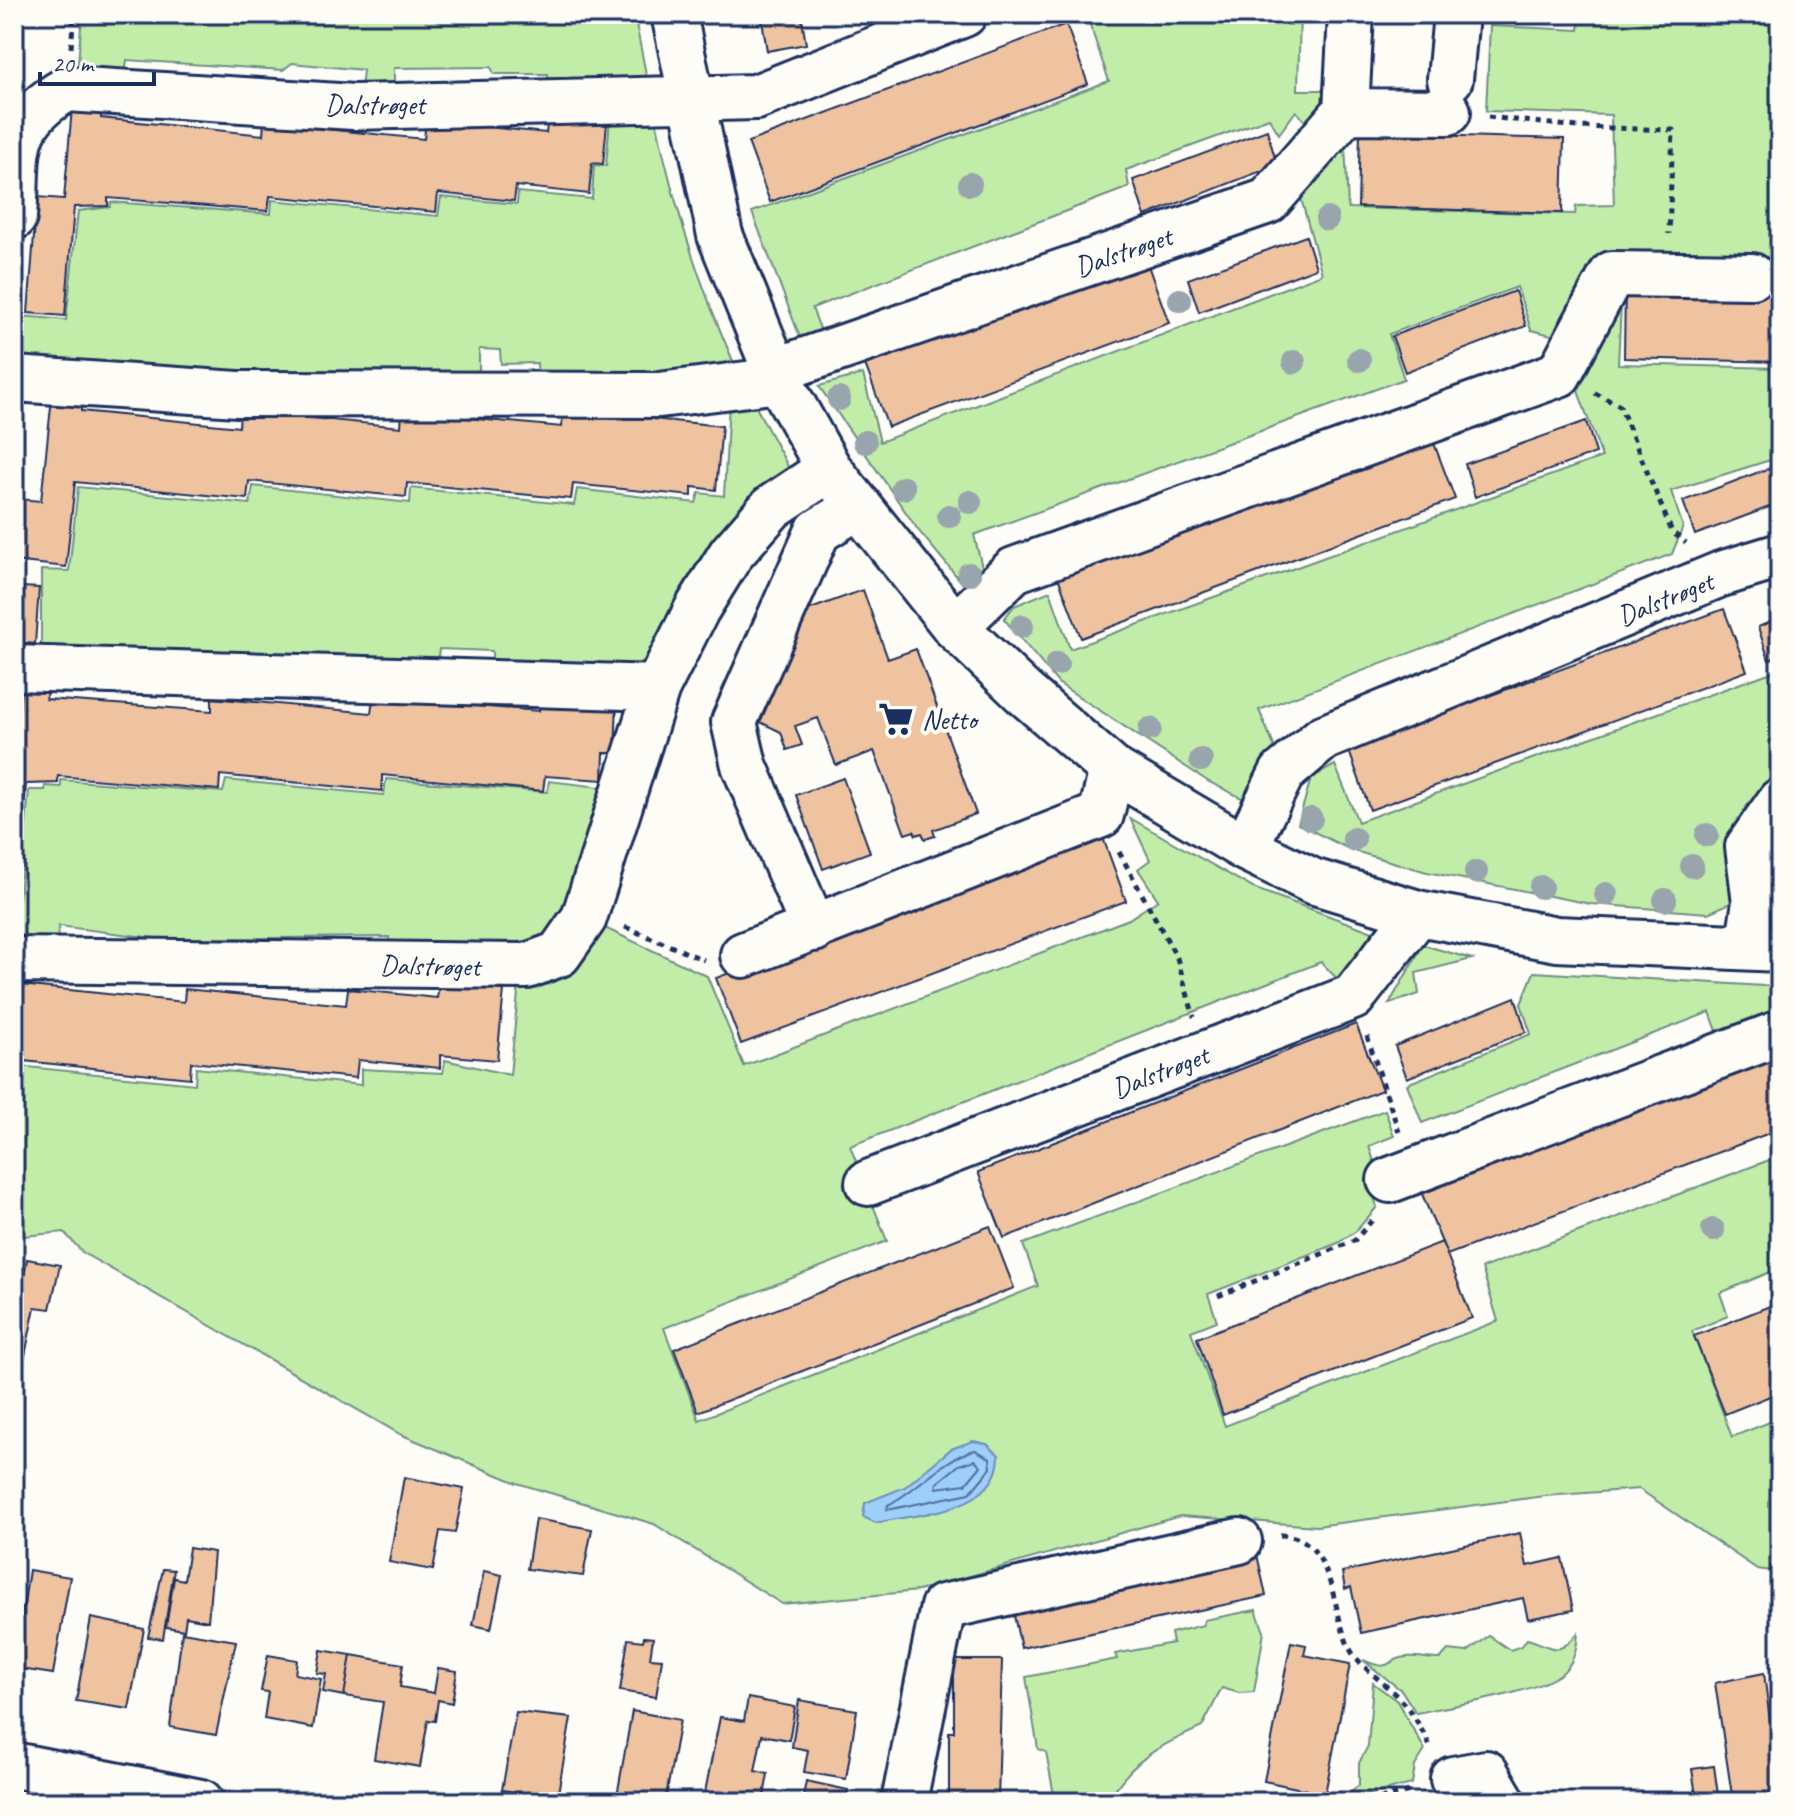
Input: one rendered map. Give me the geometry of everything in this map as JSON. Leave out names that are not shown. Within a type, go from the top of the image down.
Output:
[{"type":"street","points":[[674,14],[720,235],[777,376],[829,469],[955,627],[1023,692],[1112,769],[1245,848],[1312,881],[1418,913],[1557,939],[1764,948],[1748,847],[1780,801]]},
{"type":"street","name":"Dalstrøget","points":[[14,217],[22,126],[40,104],[67,89],[354,107],[756,97],[964,14]]},
{"type":"street","points":[[1351,14],[1346,111],[1449,95],[1456,14]]},
{"type":"street","name":"Dalstrøget","points":[[14,379],[238,394],[659,395],[777,376],[1268,201],[1346,111]]},
{"type":"street","points":[[955,627],[1014,570],[1559,374],[1612,274],[1752,276]]},
{"type":"street","name":"Dalstrøget","points":[[14,960],[527,966],[559,954],[587,912],[657,688],[697,609],[731,554],[772,507],[829,469]]},
{"type":"street","points":[[814,929],[744,765],[734,722],[818,531],[859,506]]},
{"type":"street","name":"Dalstrøget","points":[[1245,848],[1282,773],[1323,738],[1721,574],[1780,556]]},
{"type":"street","points":[[14,668],[657,688]]},
{"type":"street","points":[[743,955],[1101,815],[1112,769]]},
{"type":"street","points":[[1353,997],[1418,913]]},
{"type":"street","name":"Dalstrøget","points":[[868,1183],[1353,997]]},
{"type":"street","points":[[1401,1176],[1780,1033]]},
{"type":"street","points":[[904,1802],[943,1607],[1239,1541]]},
{"type":"street","points":[[14,1765],[201,1802]]},
{"type":"street","points":[[1453,1779],[1486,1773],[1503,1802]]},
{"type":"path","points":[[1449,95],[1578,127],[1673,130],[1667,275]]},
{"type":"path","points":[[1559,374],[1620,406],[1672,532],[1721,574]]},
{"type":"path","points":[[1101,815],[1177,958],[1205,1054]]},
{"type":"path","points":[[587,912],[719,966],[743,955]]},
{"type":"path","points":[[1218,1296],[1354,1241],[1387,1203],[1401,1176],[1353,997]]},
{"type":"path","points":[[1239,1541],[1293,1535],[1313,1548],[1335,1594],[1354,1656],[1410,1711],[1453,1779]]},
{"type":"path","points":[[1267,1795],[1281,1802]]},
{"type":"green space","points":[[82,14],[634,14],[648,84],[549,90],[548,74],[494,74],[491,67],[394,68],[394,91],[361,91],[363,70],[292,63],[283,70],[127,60],[124,80],[77,76]]},
{"type":"green space","points":[[1076,14],[1300,14],[1298,90],[1336,90],[1313,130],[1296,111],[1279,134],[1269,118],[1126,170],[1129,187],[812,308],[824,339],[801,340],[752,212],[1109,81],[1087,16],[1079,19]]},
{"type":"green space","points":[[1580,14],[1780,14],[1780,270],[1678,262],[1555,336],[1531,330],[1517,287],[1389,334],[1404,379],[974,535],[985,579],[968,590],[918,530],[819,386],[863,374],[880,442],[1322,274],[1299,191],[1345,142],[1348,208],[1575,214],[1576,206],[1614,205],[1611,115],[1486,111],[1490,26],[1579,30]]},
{"type":"green space","points":[[655,115],[688,244],[736,368],[709,373],[538,380],[537,363],[501,364],[500,350],[479,349],[479,378],[285,377],[26,358],[18,339],[21,316],[66,320],[78,211],[110,207],[111,202],[271,214],[272,200],[438,216],[441,197],[517,204],[518,192],[592,199],[594,165],[606,166],[610,117]]},
{"type":"green space","points":[[1621,304],[1618,364],[1780,368],[1780,457],[1671,491],[1683,527],[1672,554],[1259,710],[1279,758],[1256,805],[1209,782],[1058,683],[1004,619],[1014,606],[1050,591],[1070,649],[1602,457],[1578,391]]},
{"type":"green space","points":[[750,396],[792,474],[653,658],[640,666],[492,668],[492,651],[439,649],[437,668],[41,656],[41,570],[69,571],[78,487],[250,504],[253,486],[410,503],[411,488],[574,505],[577,489],[696,503],[699,493],[724,496],[729,402]]},
{"type":"green space","points":[[1780,669],[1780,789],[1735,901],[1708,913],[1591,904],[1427,872],[1351,850],[1298,824],[1311,778],[1335,765],[1358,822]]},
{"type":"green space","points":[[386,779],[547,792],[549,781],[609,788],[574,904],[544,947],[388,953],[389,937],[162,939],[59,926],[57,944],[14,944],[14,899],[19,899],[29,790],[45,790],[45,786],[61,787],[61,780],[223,792],[226,780],[384,795]]},
{"type":"green space","points":[[1130,818],[1253,888],[1381,935],[1343,985],[1321,962],[850,1146],[887,1241],[664,1328],[699,1420],[1038,1286],[1023,1244],[1385,1110],[1394,1136],[1369,1146],[1377,1171],[1368,1176],[1377,1207],[1356,1231],[1338,1243],[1208,1294],[1217,1321],[1191,1331],[1225,1426],[1498,1321],[1482,1268],[1780,1156],[1780,1268],[1720,1293],[1728,1316],[1692,1331],[1732,1437],[1780,1418],[1780,1572],[1757,1569],[1639,1489],[1545,1496],[1317,1526],[1180,1516],[918,1591],[782,1604],[654,1524],[517,1483],[400,1434],[83,1253],[64,1232],[14,1237],[14,1077],[18,1066],[195,1084],[196,1068],[361,1085],[361,1069],[443,1073],[445,1060],[510,1075],[519,983],[548,979],[570,968],[588,951],[603,927],[707,976],[744,1066],[1129,919],[1158,900],[1138,869],[1150,860]]},
{"type":"green space","points":[[1423,945],[1472,959],[1416,973],[1419,994],[1389,1004]]},
{"type":"green space","points":[[1534,972],[1780,987],[1780,1018],[1720,1039],[1710,1012],[1422,1123],[1407,1084],[1531,1034],[1521,1004]]},
{"type":"green space","points":[[1256,1610],[1264,1632],[1254,1692],[1239,1693],[1222,1688],[1202,1727],[1172,1741],[1137,1764],[1107,1802],[1048,1802],[1054,1795],[1046,1752],[1038,1749],[1026,1677],[1117,1659],[1115,1654],[1173,1643],[1171,1633],[1203,1625],[1204,1620]]},
{"type":"green space","points":[[1578,1633],[1572,1661],[1556,1677],[1519,1691],[1416,1713],[1402,1691],[1363,1660],[1384,1666],[1406,1657],[1440,1659],[1448,1650],[1467,1652],[1489,1636],[1510,1650],[1522,1646],[1527,1639],[1559,1648]]},
{"type":"green space","points":[[1373,1683],[1397,1701],[1425,1750],[1415,1766],[1412,1784],[1339,1802],[1359,1785],[1359,1763],[1368,1746]]},
{"type":"water","points":[[973,1441],[987,1444],[999,1455],[995,1474],[986,1488],[971,1499],[954,1507],[876,1523],[863,1517],[865,1503],[905,1487],[951,1449]]},
{"type":"building","points":[[761,14],[801,14],[806,44],[767,51]]},
{"type":"building","points":[[1066,24],[1088,84],[770,202],[748,142]]},
{"type":"building","points":[[72,108],[101,110],[101,118],[263,135],[264,123],[424,139],[426,121],[546,133],[548,117],[607,123],[603,164],[592,163],[589,194],[516,186],[514,201],[438,193],[436,212],[270,196],[268,211],[108,198],[108,206],[74,207],[65,316],[28,313],[37,197],[64,199]]},
{"type":"building","points":[[1267,130],[1277,165],[1145,216],[1133,180]]},
{"type":"building","points":[[1360,133],[1564,139],[1562,213],[1358,207]]},
{"type":"building","points":[[1306,236],[1316,268],[1199,312],[1188,279]]},
{"type":"building","points":[[1146,260],[1169,323],[888,427],[865,364]]},
{"type":"building","points":[[1625,287],[1780,291],[1780,362],[1624,358]]},
{"type":"building","points":[[1515,291],[1526,326],[1405,372],[1392,336]]},
{"type":"building","points":[[52,397],[82,400],[81,411],[239,427],[240,411],[401,427],[402,412],[562,427],[563,410],[722,426],[716,490],[692,487],[692,496],[573,484],[571,499],[407,483],[406,497],[249,481],[247,499],[75,482],[66,567],[14,561],[18,499],[41,501]]},
{"type":"building","points":[[1586,421],[1596,453],[1475,497],[1465,464]]},
{"type":"building","points":[[1432,438],[1455,499],[1081,638],[1058,577]]},
{"type":"building","points":[[1780,464],[1780,503],[1695,535],[1683,501]]},
{"type":"building","points":[[21,587],[39,588],[35,644],[17,642]]},
{"type":"building","points":[[863,590],[888,659],[916,649],[976,814],[933,830],[935,836],[925,839],[922,833],[916,835],[914,831],[905,834],[874,751],[836,765],[818,718],[795,726],[802,745],[787,750],[781,732],[758,721],[783,619]]},
{"type":"building","points":[[1724,609],[1747,671],[1370,810],[1348,748]]},
{"type":"building","points":[[1780,618],[1780,656],[1769,660],[1758,627]]},
{"type":"building","points":[[21,688],[47,690],[46,699],[212,711],[212,698],[371,713],[373,698],[539,711],[541,697],[617,702],[615,753],[604,753],[603,780],[545,776],[543,791],[382,775],[382,791],[220,775],[219,790],[58,776],[58,783],[26,784],[17,892],[14,892],[14,783]]},
{"type":"building","points":[[843,778],[870,852],[823,869],[796,795]]},
{"type":"building","points":[[1102,835],[1126,901],[741,1044],[716,978]]},
{"type":"building","points":[[14,978],[21,979],[21,985],[184,1002],[185,989],[346,1005],[348,989],[437,998],[439,984],[504,990],[497,1060],[440,1055],[440,1068],[358,1060],[356,1078],[191,1062],[190,1078],[14,1060]]},
{"type":"building","points":[[1515,997],[1526,1032],[1407,1078],[1395,1046]]},
{"type":"building","points":[[1356,1024],[1382,1090],[1004,1238],[978,1172]]},
{"type":"building","points":[[1780,1047],[1780,1129],[1447,1255],[1422,1194]]},
{"type":"building","points":[[990,1226],[1014,1288],[698,1412],[674,1349]]},
{"type":"building","points":[[1442,1242],[1472,1318],[1223,1415],[1197,1338]]},
{"type":"building","points":[[27,1259],[60,1265],[50,1309],[35,1307],[23,1365],[14,1363],[14,1276],[24,1277]]},
{"type":"building","points":[[1780,1302],[1780,1392],[1725,1414],[1694,1336]]},
{"type":"building","points":[[404,1477],[464,1489],[455,1533],[440,1531],[433,1570],[389,1562]]},
{"type":"building","points":[[535,1519],[592,1529],[583,1576],[527,1569]]},
{"type":"building","points":[[1520,1533],[1527,1566],[1562,1558],[1573,1610],[1528,1619],[1523,1598],[1361,1633],[1351,1587],[1345,1589],[1342,1572]]},
{"type":"building","points":[[1255,1545],[1266,1596],[1021,1648],[1010,1597]]},
{"type":"building","points":[[189,1548],[214,1552],[208,1621],[186,1617],[184,1630],[166,1627],[174,1578],[184,1580]]},
{"type":"building","points":[[163,1569],[174,1570],[163,1639],[148,1637]]},
{"type":"building","points":[[29,1570],[70,1577],[53,1674],[14,1668]]},
{"type":"building","points":[[484,1571],[502,1575],[491,1629],[473,1625]]},
{"type":"building","points":[[91,1618],[144,1629],[129,1709],[76,1701]]},
{"type":"building","points":[[182,1632],[236,1641],[216,1735],[170,1727]]},
{"type":"building","points":[[644,1637],[653,1638],[650,1658],[662,1659],[656,1697],[620,1691],[628,1639],[643,1641]]},
{"type":"building","points":[[1291,1642],[1306,1645],[1304,1655],[1350,1664],[1325,1794],[1264,1781]]},
{"type":"building","points":[[321,1650],[351,1655],[344,1696],[323,1692],[326,1674],[317,1673]]},
{"type":"building","points":[[268,1655],[297,1660],[295,1674],[321,1679],[313,1728],[264,1719],[268,1692],[261,1691]]},
{"type":"building","points":[[351,1655],[403,1664],[400,1687],[434,1693],[438,1668],[457,1671],[452,1703],[438,1700],[435,1721],[428,1720],[420,1767],[374,1759],[383,1702],[344,1696]]},
{"type":"building","points":[[954,1660],[1002,1660],[998,1802],[949,1802],[949,1732],[954,1732]]},
{"type":"building","points":[[1764,1673],[1780,1802],[1733,1802],[1715,1683]]},
{"type":"building","points":[[748,1698],[795,1707],[789,1740],[762,1735],[755,1771],[768,1774],[763,1802],[703,1802],[720,1717],[744,1721]]},
{"type":"building","points":[[799,1700],[857,1710],[846,1779],[804,1772],[808,1750],[792,1747]]},
{"type":"building","points":[[632,1711],[680,1720],[665,1802],[616,1802]]},
{"type":"building","points":[[516,1712],[571,1718],[557,1799],[502,1790]]},
{"type":"building","points":[[1714,1766],[1719,1802],[1697,1802],[1692,1769]]},
{"type":"building","points":[[806,1781],[848,1790],[845,1802],[802,1802]]},
{"type":"building","points":[[1661,1794],[1662,1802],[1644,1802],[1643,1797]]},
{"type":"place","name":"Netto","points":[[896,719]]}]
